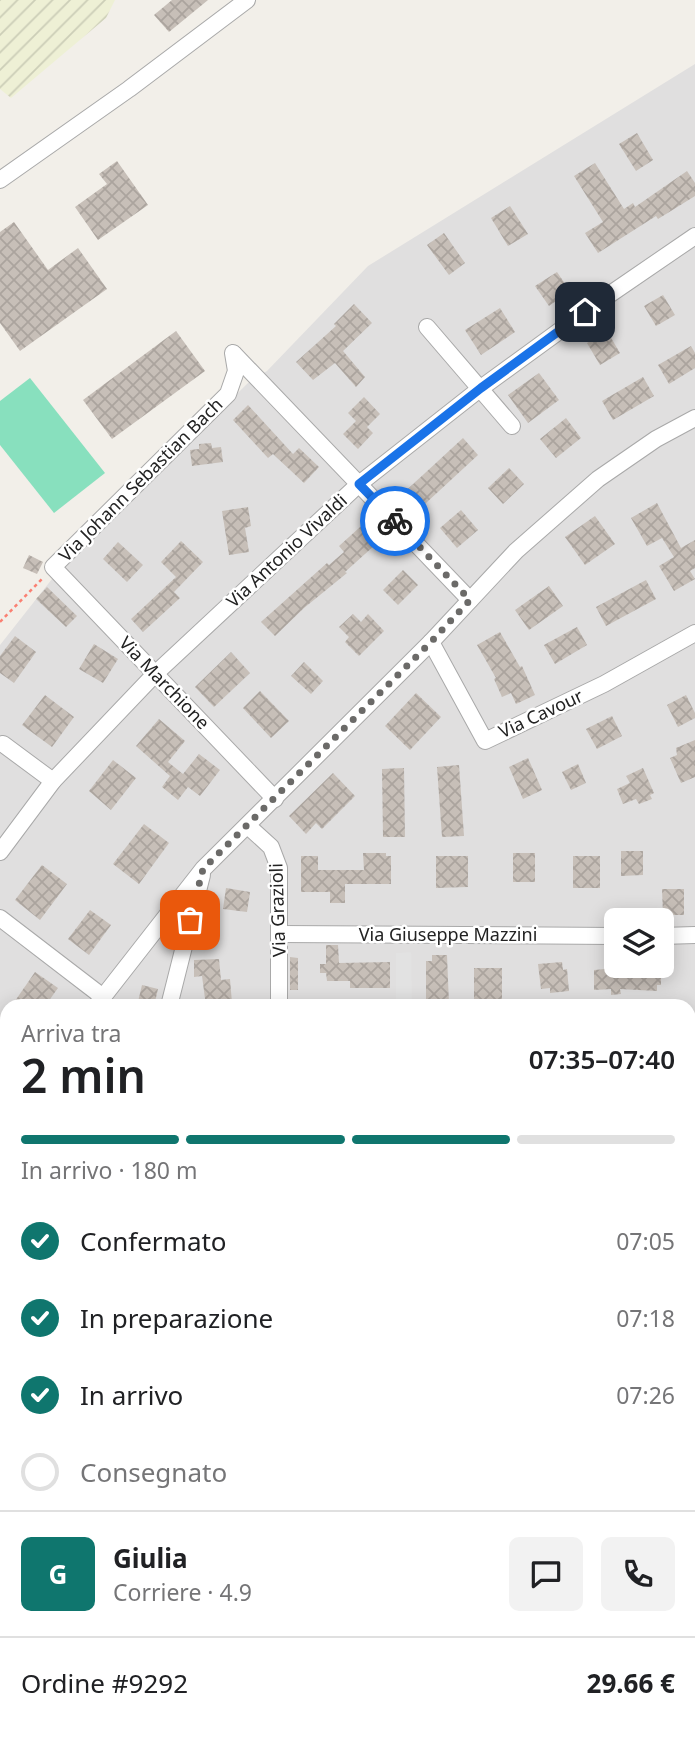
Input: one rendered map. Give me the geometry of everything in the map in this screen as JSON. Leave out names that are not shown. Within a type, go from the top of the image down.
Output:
[{"type":"street","points":[[0,180],[129,89],[247,0]]},
{"type":"street","name":"Via Antonio Vivaldi","points":[[0,852],[53,781],[155,674],[359,484],[481,388],[695,236]]},
{"type":"street","points":[[426,327],[512,426]]},
{"type":"street","name":"Via Johann Sebastian Bach","points":[[53,567],[228,394],[236,371],[233,354],[359,484]]},
{"type":"street","points":[[101,999],[203,869],[431,642],[516,551],[597,479],[656,439],[695,418]]},
{"type":"street","points":[[359,484],[470,600]]},
{"type":"street","name":"Via Marchione","points":[[53,567],[275,799]]},
{"type":"street","name":"Via Cavour","points":[[431,642],[485,741],[604,684],[695,633]]},
{"type":"street","points":[[4,744],[53,781]]},
{"type":"street","name":"Via Grazioli","points":[[248,826],[273,850],[280,873],[279,999]]},
{"type":"street","points":[[231,841],[246,841],[273,850]]},
{"type":"street","points":[[171,999],[203,869]]},
{"type":"street","points":[[0,918],[95,999]]},
{"type":"street","name":"Via Giuseppe Mazzini","points":[[279,934],[604,936]]},
{"type":"street","points":[[674,936],[695,935]]},
{"type":"path","points":[[0,622],[53,567]]},
{"type":"shaded area","points":[[695,64],[695,999],[0,999],[0,645],[63,565],[248,383],[267,371],[368,266]]},
{"type":"shaded area","points":[[411,952],[412,999],[396,999],[396,953]]},
{"type":"green space","points":[[0,0],[115,0],[106,18],[11,98],[0,89]]},
{"type":"green space","points":[[30,378],[105,473],[54,513],[0,445],[0,401]]},
{"type":"building","points":[[172,0],[208,0],[169,32],[154,15]]},
{"type":"building","points":[[637,133],[653,160],[636,171],[619,144]]},
{"type":"building","points":[[117,161],[148,205],[98,240],[75,207],[107,184],[99,174]]},
{"type":"building","points":[[595,163],[624,209],[633,203],[635,207],[687,171],[695,183],[695,196],[658,219],[656,216],[598,253],[585,233],[603,222],[574,176]]},
{"type":"building","points":[[510,206],[528,234],[508,246],[491,218]]},
{"type":"building","points":[[14,222],[48,270],[78,248],[107,289],[20,351],[0,323],[0,232]]},
{"type":"building","points":[[444,233],[465,263],[449,275],[427,245]]},
{"type":"building","points":[[557,272],[570,291],[549,306],[535,286]]},
{"type":"building","points":[[663,295],[675,315],[656,326],[644,306]]},
{"type":"building","points":[[354,304],[372,323],[343,351],[365,377],[356,387],[335,363],[313,380],[296,362],[336,326],[334,324]]},
{"type":"building","points":[[500,308],[515,332],[481,355],[465,330]]},
{"type":"building","points":[[176,331],[205,371],[112,439],[83,400]]},
{"type":"building","points":[[607,331],[620,353],[600,365],[587,343]]},
{"type":"building","points":[[691,346],[695,353],[695,368],[669,384],[658,365]]},
{"type":"building","points":[[539,373],[559,400],[528,423],[508,395]]},
{"type":"building","points":[[643,377],[654,396],[613,420],[602,401]]},
{"type":"building","points":[[364,397],[380,414],[367,427],[373,433],[358,449],[343,434],[356,421],[348,413]]},
{"type":"building","points":[[248,405],[293,454],[299,448],[319,467],[304,483],[273,454],[268,458],[233,420]]},
{"type":"building","points":[[566,418],[581,438],[556,458],[540,439]]},
{"type":"building","points":[[463,438],[478,455],[413,515],[398,498]]},
{"type":"building","points":[[211,443],[212,448],[221,447],[223,462],[192,466],[190,450],[199,449],[199,444]]},
{"type":"building","points":[[509,468],[524,484],[503,504],[488,488]]},
{"type":"building","points":[[657,503],[681,548],[695,540],[695,568],[690,571],[695,579],[674,591],[659,566],[674,557],[662,538],[647,546],[631,518]]},
{"type":"building","points":[[248,507],[251,526],[245,528],[249,552],[229,555],[222,511]]},
{"type":"building","points":[[461,510],[478,530],[457,548],[440,528]]},
{"type":"building","points":[[595,516],[615,544],[585,565],[565,537]]},
{"type":"building","points":[[369,519],[385,536],[275,636],[261,622],[327,563],[329,565],[344,552],[339,546]]},
{"type":"building","points":[[181,541],[203,562],[174,592],[180,598],[143,632],[131,619],[176,577],[161,562]]},
{"type":"building","points":[[118,542],[143,565],[127,582],[103,559]]},
{"type":"building","points":[[29,555],[43,562],[37,574],[23,568]]},
{"type":"building","points":[[403,570],[418,585],[398,605],[383,590]]},
{"type":"building","points":[[646,580],[656,599],[606,626],[596,607]]},
{"type":"building","points":[[549,586],[563,606],[529,630],[515,610]]},
{"type":"building","points":[[47,587],[77,616],[66,627],[36,599]]},
{"type":"building","points":[[353,614],[361,622],[368,614],[384,631],[359,656],[345,642],[349,637],[339,627]]},
{"type":"building","points":[[577,627],[587,645],[555,664],[544,645]]},
{"type":"building","points":[[500,632],[520,667],[522,666],[535,695],[516,704],[511,693],[502,697],[494,679],[496,678],[477,645]]},
{"type":"building","points":[[15,636],[36,652],[14,683],[0,673],[0,656]]},
{"type":"building","points":[[94,644],[118,659],[103,683],[79,669]]},
{"type":"building","points":[[231,652],[250,673],[214,707],[195,687]]},
{"type":"building","points":[[304,662],[323,681],[311,694],[291,676]]},
{"type":"building","points":[[260,691],[289,721],[271,738],[243,708]]},
{"type":"building","points":[[416,693],[441,717],[410,750],[385,726]]},
{"type":"building","points":[[45,695],[74,717],[52,747],[22,725]]},
{"type":"building","points":[[686,695],[695,718],[678,727],[667,705]]},
{"type":"building","points":[[612,716],[622,736],[597,749],[586,729]]},
{"type":"building","points":[[159,719],[185,741],[168,762],[183,774],[199,754],[220,770],[200,796],[188,787],[178,800],[162,787],[170,776],[136,746]]},
{"type":"building","points":[[695,740],[695,777],[681,783],[670,758],[677,755],[676,748]]},
{"type":"building","points":[[528,758],[542,790],[523,799],[509,767]]},
{"type":"building","points":[[113,760],[136,778],[111,810],[89,791]]},
{"type":"building","points":[[578,764],[586,783],[571,790],[562,772]]},
{"type":"building","points":[[459,765],[464,836],[442,837],[437,767]]},
{"type":"building","points":[[404,768],[405,837],[383,837],[382,769]]},
{"type":"building","points":[[643,768],[654,793],[650,795],[652,799],[639,804],[636,799],[623,804],[617,789],[630,783],[626,776]]},
{"type":"building","points":[[333,773],[355,796],[322,829],[316,823],[306,834],[289,816]]},
{"type":"building","points":[[144,824],[169,843],[139,884],[113,864]]},
{"type":"building","points":[[621,851],[643,851],[643,875],[621,876]]},
{"type":"building","points":[[363,853],[386,853],[386,856],[391,856],[391,884],[345,884],[345,903],[330,903],[330,892],[301,892],[301,856],[318,856],[318,870],[364,870]]},
{"type":"building","points":[[513,853],[535,853],[535,882],[513,882]]},
{"type":"building","points":[[436,856],[468,856],[468,887],[436,888]]},
{"type":"building","points":[[573,856],[600,856],[600,888],[573,888]]},
{"type":"building","points":[[42,865],[67,884],[40,920],[15,900]]},
{"type":"building","points":[[226,888],[250,892],[247,912],[223,909]]},
{"type":"building","points":[[662,889],[684,889],[684,915],[674,915],[674,908],[663,908]]},
{"type":"building","points":[[90,910],[111,925],[89,955],[68,939]]},
{"type":"building","points":[[326,945],[338,945],[339,963],[390,962],[390,988],[350,988],[350,981],[327,981],[326,973],[320,973],[320,964],[326,964]]},
{"type":"building","points":[[432,955],[447,955],[449,999],[426,999],[426,961],[432,961]]},
{"type":"building","points":[[290,957],[298,958],[298,990],[290,990]]},
{"type":"building","points":[[219,959],[221,980],[230,979],[232,999],[205,999],[202,976],[194,977],[194,960]]},
{"type":"building","points":[[562,962],[563,970],[567,969],[569,991],[550,993],[550,988],[541,989],[538,964]]},
{"type":"building","points":[[474,968],[502,968],[502,999],[474,999]]},
{"type":"building","points":[[604,969],[604,978],[661,978],[661,985],[657,985],[657,991],[620,989],[621,994],[611,995],[611,989],[594,990],[594,970]]},
{"type":"building","points":[[35,972],[58,988],[50,999],[16,999]]},
{"type":"building","points":[[142,985],[158,989],[156,999],[139,999]]},
{"type":"way so far","points":[[190,920],[203,869],[470,600],[395,521]]},
{"type":"route","points":[[395,521],[359,484],[481,388],[585,312]]}]
